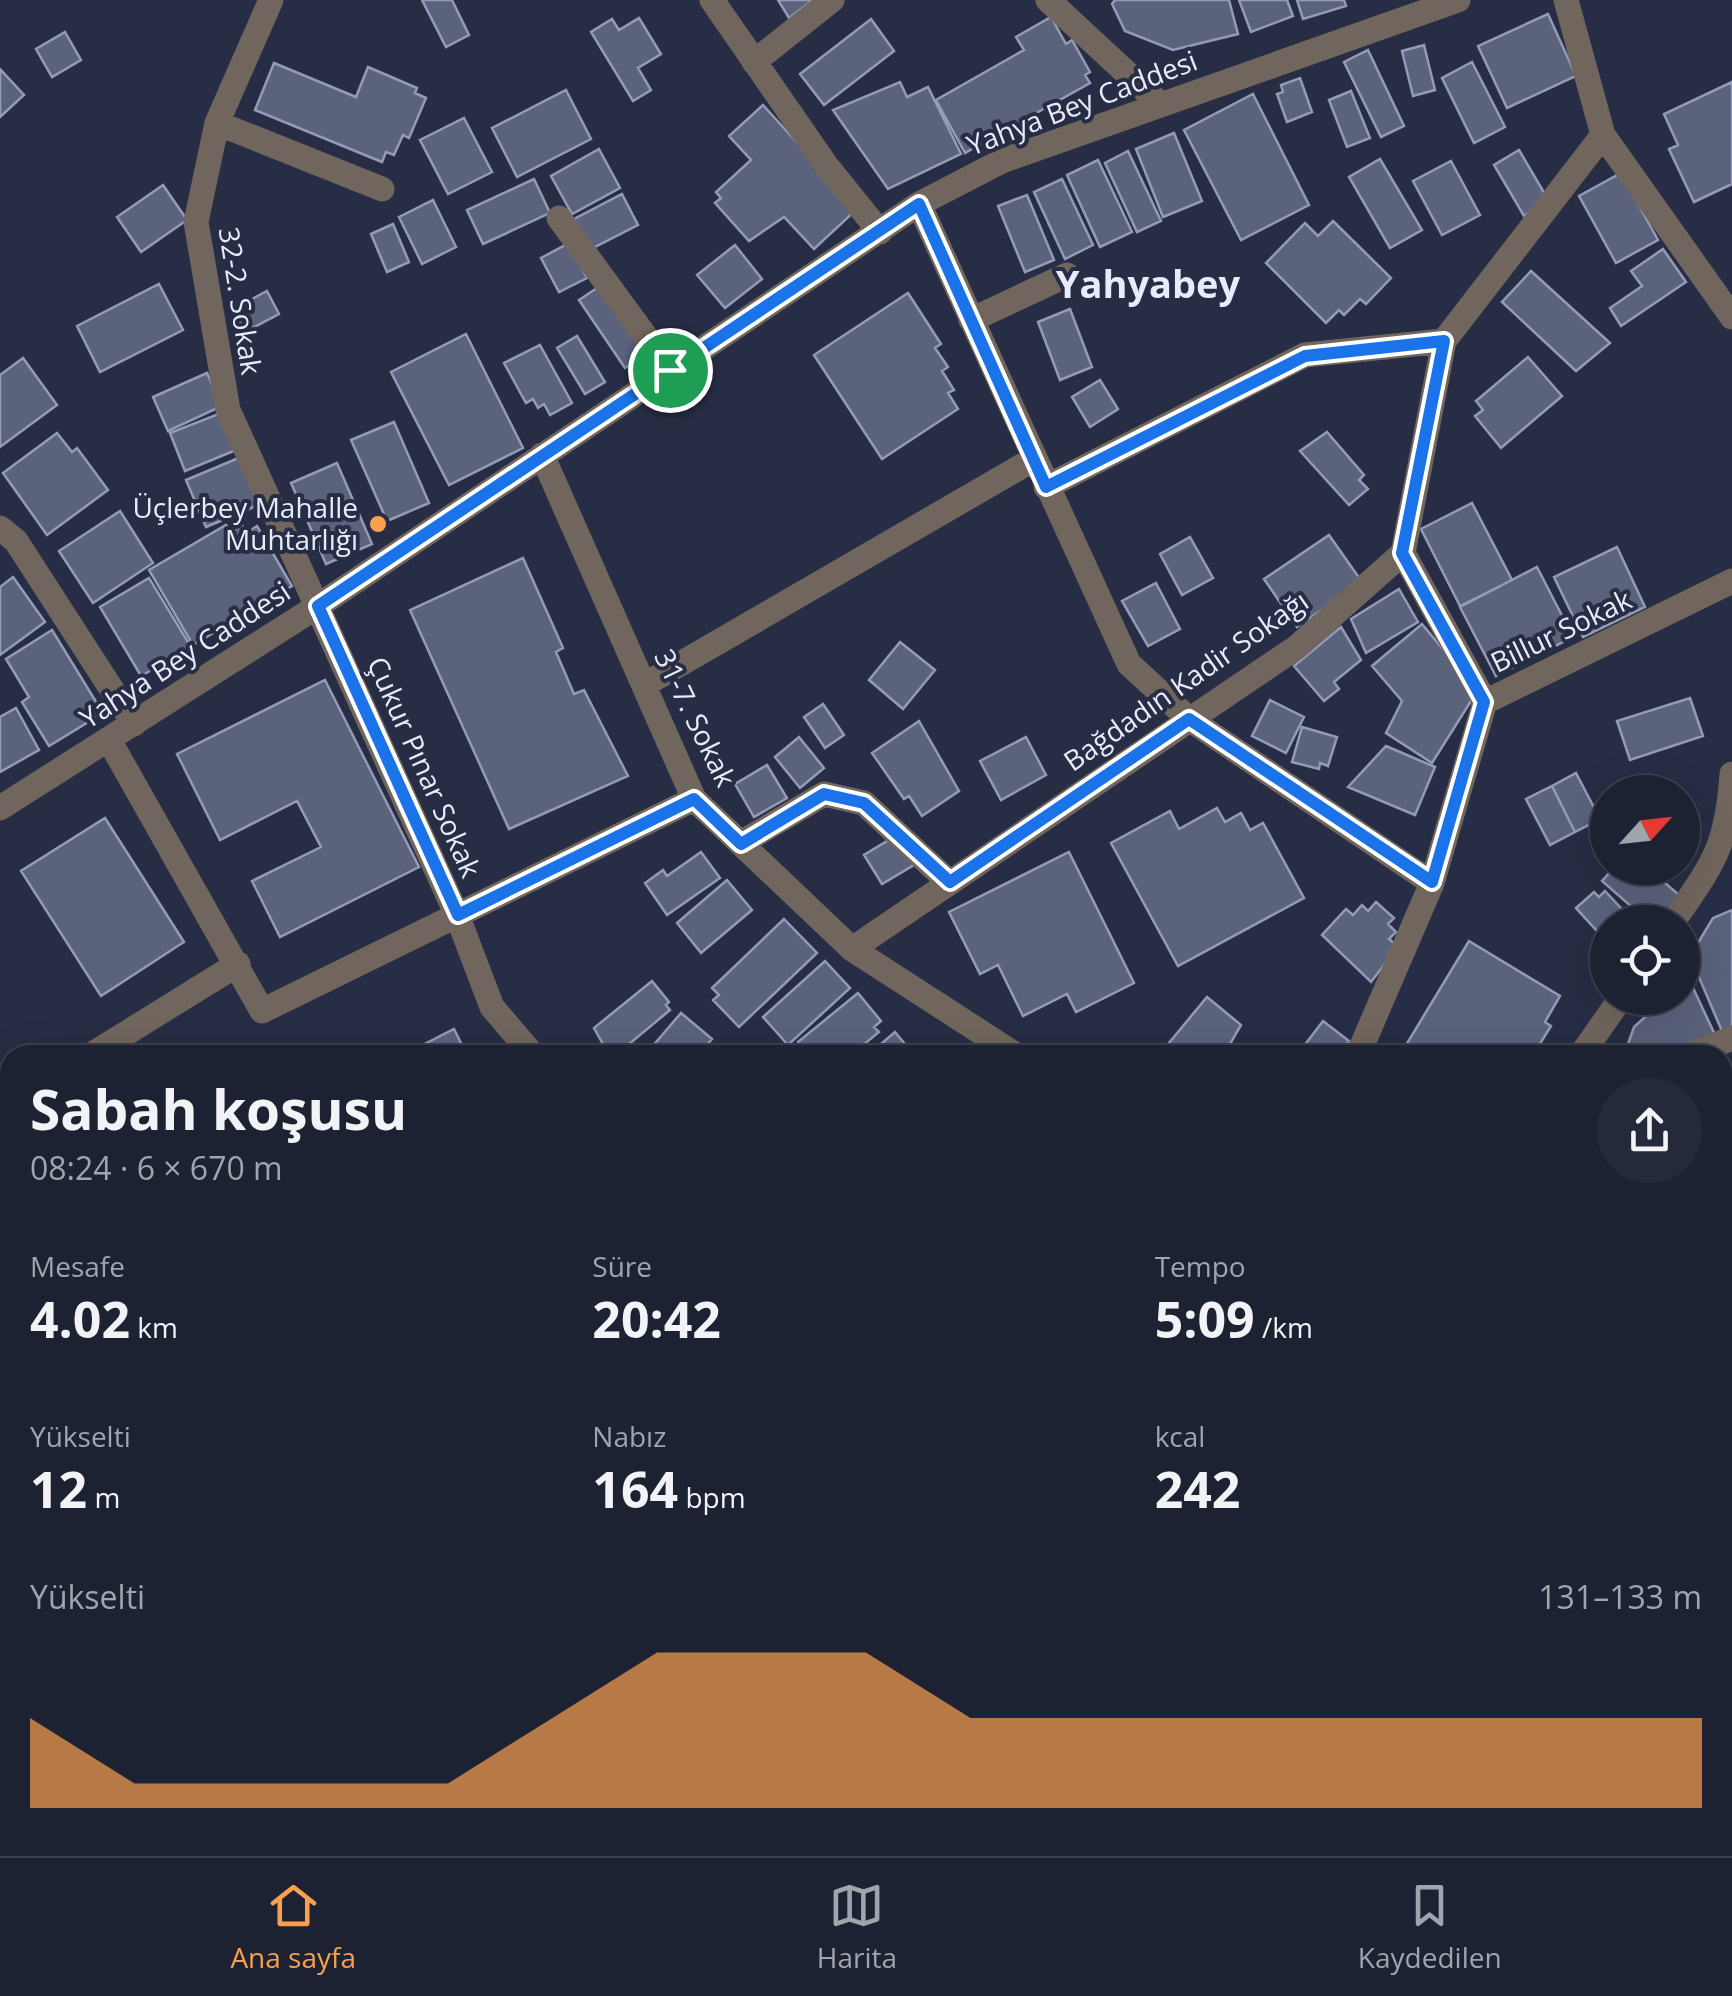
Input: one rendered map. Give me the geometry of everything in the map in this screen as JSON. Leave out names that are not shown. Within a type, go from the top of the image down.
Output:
[{"type":"street","name":"32-2. Sokak","points":[[271,0],[217,123],[196,222],[228,410],[318,606]]},
{"type":"street","points":[[712,0],[826,165],[880,232]]},
{"type":"street","points":[[754,62],[832,0]]},
{"type":"street","points":[[1048,0],[1158,102]]},
{"type":"street","name":"Yahya Bey Caddesi","points":[[0,808],[318,606],[919,204],[1002,161],[1158,102],[1458,0]]},
{"type":"street","points":[[1566,0],[1604,135],[1732,318]]},
{"type":"street","points":[[217,123],[382,189]]},
{"type":"street","points":[[1484,702],[1402,553],[1444,341],[1604,135]]},
{"type":"street","points":[[919,204],[1129,664],[1189,719],[1432,882]]},
{"type":"street","points":[[559,218],[670,370]]},
{"type":"street","points":[[971,320],[1067,276]]},
{"type":"street","points":[[1046,487],[1305,356],[1444,341]]},
{"type":"street","name":"31-7. Sokak","points":[[542,455],[694,799],[852,949],[1001,1045]]},
{"type":"street","points":[[644,685],[1034,459]]},
{"type":"street","points":[[5,542],[134,724]]},
{"type":"street","name":"Bağdadın Kadir Sokağı","points":[[852,949],[1297,646],[1402,553]]},
{"type":"street","name":"Billur Sokak","points":[[1362,1045],[1432,882],[1484,702],[1732,582]]},
{"type":"street","name":"Çukur Pınar Sokak","points":[[318,606],[458,915],[492,1007],[525,1045]]},
{"type":"street","points":[[109,740],[262,1011],[694,799]]},
{"type":"street","points":[[1686,905],[1725,859],[1732,774]]},
{"type":"street","points":[[741,844],[824,794],[864,803],[950,882]]},
{"type":"street","points":[[107,1045],[238,964]]},
{"type":"street","points":[[1588,1045],[1608,1015]]},
{"type":"building","points":[[422,0],[452,0],[469,35],[446,47]]},
{"type":"building","points":[[778,0],[813,0],[789,18]]},
{"type":"building","points":[[1115,0],[1229,0],[1238,34],[1173,50],[1125,31],[1112,4]]},
{"type":"building","points":[[1239,0],[1287,0],[1293,16],[1251,32]]},
{"type":"building","points":[[1297,0],[1344,0],[1346,6],[1303,19]]},
{"type":"building","points":[[1548,14],[1576,76],[1507,108],[1478,46]]},
{"type":"building","points":[[1051,17],[1066,44],[1072,40],[1090,72],[1085,75],[1090,83],[965,153],[936,100],[1024,50],[1016,37]]},
{"type":"building","points":[[639,18],[661,54],[638,68],[651,90],[633,101],[591,32],[612,19],[619,30]]},
{"type":"building","points":[[871,19],[894,51],[824,105],[800,74]]},
{"type":"building","points":[[65,32],[81,60],[52,77],[36,49]]},
{"type":"building","points":[[1424,45],[1435,90],[1413,96],[1402,51]]},
{"type":"building","points":[[1368,50],[1404,126],[1381,137],[1344,62]]},
{"type":"building","points":[[1472,62],[1505,127],[1474,143],[1442,78]]},
{"type":"building","points":[[274,63],[356,97],[368,67],[417,88],[415,93],[426,98],[409,138],[403,135],[394,155],[386,152],[382,162],[255,110]]},
{"type":"building","points":[[0,69],[24,95],[0,117]]},
{"type":"building","points":[[1300,78],[1312,112],[1287,122],[1277,94],[1283,92],[1281,85]]},
{"type":"building","points":[[900,82],[907,97],[928,87],[961,154],[888,189],[833,110]]},
{"type":"building","points":[[1732,82],[1732,184],[1694,202],[1669,149],[1678,145],[1664,114]]},
{"type":"building","points":[[566,90],[591,139],[517,177],[492,128]]},
{"type":"building","points":[[1351,91],[1370,138],[1347,147],[1329,100]]},
{"type":"building","points":[[1253,94],[1309,205],[1241,240],[1184,130]]},
{"type":"building","points":[[763,105],[857,209],[814,249],[784,217],[749,241],[715,203],[721,198],[716,192],[751,160],[729,136]]},
{"type":"building","points":[[464,118],[492,172],[448,194],[420,140]]},
{"type":"building","points":[[1174,133],[1202,201],[1163,217],[1136,149]]},
{"type":"building","points":[[599,149],[620,188],[572,214],[551,176]]},
{"type":"building","points":[[1519,150],[1546,196],[1541,205],[1524,216],[1494,165]]},
{"type":"building","points":[[1128,151],[1161,221],[1137,232],[1105,163]]},
{"type":"building","points":[[1380,159],[1422,230],[1390,248],[1349,177]]},
{"type":"building","points":[[1098,160],[1132,232],[1100,247],[1067,175]]},
{"type":"building","points":[[1451,161],[1480,215],[1442,235],[1413,181]]},
{"type":"building","points":[[1621,173],[1658,240],[1616,263],[1579,196]]},
{"type":"building","points":[[534,179],[550,213],[483,244],[467,210]]},
{"type":"building","points":[[1062,179],[1093,245],[1065,259],[1034,192]]},
{"type":"building","points":[[163,185],[187,220],[141,252],[117,217]]},
{"type":"building","points":[[622,194],[638,225],[589,250],[574,219]]},
{"type":"building","points":[[1027,195],[1054,260],[1025,272],[998,206]]},
{"type":"building","points":[[433,200],[456,247],[422,264],[399,217]]},
{"type":"building","points":[[1333,221],[1391,278],[1366,304],[1360,299],[1344,315],[1339,310],[1326,323],[1266,263],[1305,223],[1318,236]]},
{"type":"building","points":[[393,224],[409,262],[387,272],[371,234]]},
{"type":"building","points":[[569,243],[587,278],[559,292],[541,258]]},
{"type":"building","points":[[735,245],[762,279],[725,308],[697,275]]},
{"type":"building","points":[[1663,249],[1686,282],[1621,326],[1610,308],[1642,286],[1631,271]]},
{"type":"building","points":[[1531,271],[1610,343],[1576,371],[1502,302]]},
{"type":"building","points":[[159,284],[183,330],[100,372],[77,326]]},
{"type":"building","points":[[603,284],[648,353],[625,368],[579,300]]},
{"type":"building","points":[[267,291],[279,314],[245,332],[233,309]]},
{"type":"building","points":[[908,293],[941,344],[935,348],[948,367],[942,371],[954,390],[948,393],[958,409],[882,459],[814,355]]},
{"type":"building","points":[[1070,309],[1092,367],[1060,380],[1038,322]]},
{"type":"building","points":[[466,334],[523,448],[449,485],[391,372]]},
{"type":"building","points":[[577,336],[605,382],[585,394],[557,348]]},
{"type":"building","points":[[540,345],[572,403],[550,415],[544,404],[538,408],[533,399],[526,403],[504,363]]},
{"type":"building","points":[[1528,357],[1562,396],[1501,448],[1475,416],[1483,410],[1476,401]]},
{"type":"building","points":[[23,358],[57,405],[0,447],[0,375]]},
{"type":"building","points":[[207,373],[222,406],[168,431],[153,397]]},
{"type":"building","points":[[1100,380],[1118,409],[1090,427],[1072,397]]},
{"type":"building","points":[[221,413],[236,450],[185,471],[170,433]]},
{"type":"building","points":[[394,422],[429,503],[387,521],[351,440]]},
{"type":"building","points":[[1327,432],[1364,475],[1359,480],[1368,489],[1349,505],[1300,451]]},
{"type":"building","points":[[57,433],[72,452],[77,448],[108,490],[47,535],[3,473]]},
{"type":"building","points":[[241,457],[261,504],[206,527],[186,480]]},
{"type":"building","points":[[337,463],[372,544],[326,564],[291,483]]},
{"type":"building","points":[[1472,503],[1512,580],[1460,606],[1421,529]]},
{"type":"building","points":[[120,511],[153,563],[93,603],[59,551]]},
{"type":"building","points":[[226,525],[231,532],[242,525],[246,533],[257,526],[292,586],[193,645],[149,570]]},
{"type":"building","points":[[1329,535],[1362,582],[1297,627],[1264,579]]},
{"type":"building","points":[[1190,537],[1213,578],[1182,595],[1160,554]]},
{"type":"building","points":[[1617,547],[1645,607],[1583,637],[1554,577]]},
{"type":"building","points":[[523,558],[563,648],[556,652],[574,694],[584,690],[628,776],[509,829],[410,610]]},
{"type":"building","points":[[1537,567],[1573,637],[1496,676],[1460,607]]},
{"type":"building","points":[[13,577],[45,622],[0,655],[0,587]]},
{"type":"building","points":[[149,578],[191,647],[141,676],[100,607]]},
{"type":"building","points":[[1156,583],[1180,629],[1148,646],[1122,601]]},
{"type":"building","points":[[1399,589],[1418,622],[1366,653],[1351,619]]},
{"type":"building","points":[[1422,624],[1466,677],[1471,701],[1432,763],[1386,733],[1402,701],[1372,666]]},
{"type":"building","points":[[1341,627],[1361,660],[1334,682],[1339,689],[1324,701],[1294,666]]},
{"type":"building","points":[[52,630],[103,713],[49,746],[22,702],[29,697],[6,659]]},
{"type":"building","points":[[900,642],[935,670],[903,709],[869,680]]},
{"type":"building","points":[[325,680],[419,867],[280,937],[252,881],[321,847],[297,801],[220,840],[177,754]]},
{"type":"building","points":[[1690,698],[1703,736],[1630,760],[1617,721]]},
{"type":"building","points":[[1270,700],[1304,717],[1286,753],[1252,736]]},
{"type":"building","points":[[823,704],[844,735],[825,748],[804,717]]},
{"type":"building","points":[[16,708],[39,750],[0,772],[0,717]]},
{"type":"building","points":[[919,721],[959,791],[922,816],[909,796],[904,799],[872,753]]},
{"type":"building","points":[[1302,727],[1337,737],[1328,766],[1320,763],[1319,769],[1292,762]]},
{"type":"building","points":[[799,737],[824,768],[800,788],[775,757]]},
{"type":"building","points":[[1026,737],[1046,775],[1001,800],[980,761]]},
{"type":"building","points":[[1386,746],[1435,767],[1415,815],[1348,787]]},
{"type":"building","points":[[767,765],[787,798],[754,817],[735,784]]},
{"type":"building","points":[[1576,773],[1590,800],[1590,824],[1575,832],[1552,786]]},
{"type":"building","points":[[1552,786],[1575,832],[1550,845],[1526,799]]},
{"type":"building","points":[[1217,808],[1225,822],[1241,813],[1250,830],[1263,823],[1304,898],[1178,966],[1111,843],[1170,811],[1179,829]]},
{"type":"building","points":[[105,818],[184,942],[101,996],[21,871]]},
{"type":"building","points":[[897,835],[914,865],[882,884],[864,855]]},
{"type":"building","points":[[701,852],[720,878],[667,915],[645,883],[663,870],[667,876]]},
{"type":"building","points":[[1069,852],[1134,983],[1076,1012],[1067,994],[1023,1016],[998,965],[980,974],[949,912]]},
{"type":"building","points":[[727,880],[752,910],[701,953],[677,923]]},
{"type":"building","points":[[1607,885],[1667,885],[1686,901],[1683,905],[1630,905]]},
{"type":"building","points":[[1605,891],[1618,905],[1590,905],[1590,923],[1576,908],[1594,892],[1599,897]]},
{"type":"building","points":[[1376,902],[1394,918],[1388,924],[1396,932],[1389,939],[1398,947],[1371,982],[1322,935],[1346,909],[1353,915],[1362,905],[1368,911]]},
{"type":"building","points":[[1732,910],[1732,1033],[1724,1036],[1700,980],[1700,939],[1713,918]]},
{"type":"building","points":[[784,919],[817,953],[739,1027],[713,1000],[719,995],[712,988]]},
{"type":"building","points":[[1469,941],[1560,996],[1545,1022],[1551,1026],[1539,1045],[1406,1045]]},
{"type":"building","points":[[825,961],[850,988],[788,1045],[763,1017]]},
{"type":"building","points":[[652,981],[669,1002],[666,1005],[670,1010],[628,1045],[603,1045],[594,1028]]},
{"type":"building","points":[[858,993],[881,1021],[874,1027],[879,1032],[863,1045],[798,1042]]},
{"type":"building","points":[[1207,997],[1241,1025],[1229,1045],[1167,1045]]},
{"type":"building","points":[[1700,1003],[1716,1037],[1698,1045],[1628,1045],[1634,1027],[1647,1015],[1700,1015]]},
{"type":"building","points":[[681,1013],[712,1039],[707,1045],[654,1045]]},
{"type":"building","points":[[1323,1021],[1349,1041],[1346,1045],[1305,1045]]},
{"type":"building","points":[[454,1029],[462,1045],[423,1045]]},
{"type":"building","points":[[895,1032],[906,1045],[880,1045]]},
{"type":"place","name":"Üçlerbey Mahalle Muhtarlığı","points":[[378,524]]},
{"type":"district","name":"Yahyabey","points":[[1148,285]]},
{"type":"route","points":[[919,204],[1046,487],[1305,356],[1444,341],[1402,553],[1484,702],[1432,882],[1189,719],[950,882],[864,803],[824,794],[741,844],[694,799],[458,915],[318,606],[670,370],[919,204]]}]
